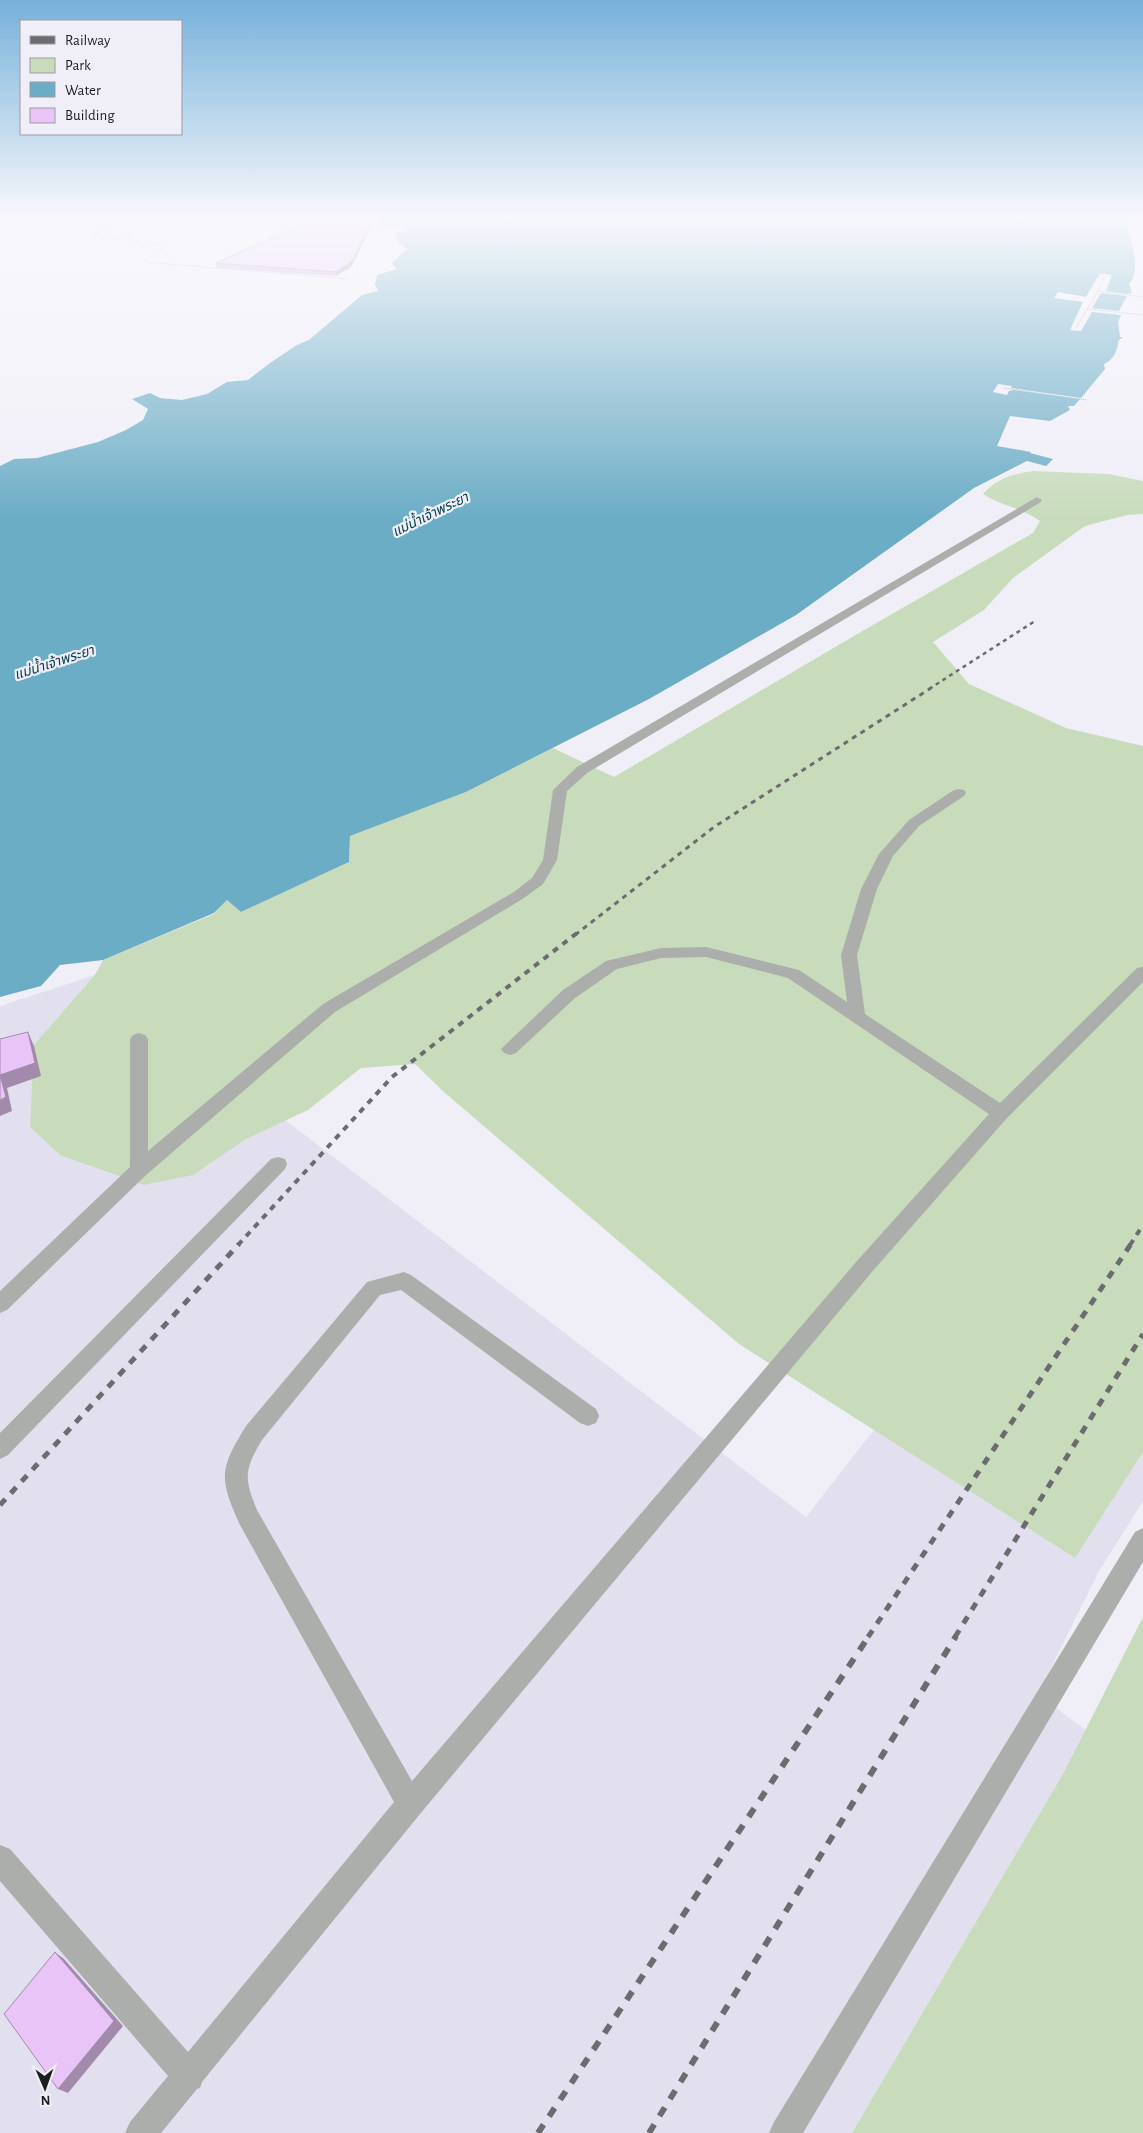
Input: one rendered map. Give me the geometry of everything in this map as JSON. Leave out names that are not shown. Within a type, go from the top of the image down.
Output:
[{"type":"lane","points":[[0,1304],[139,1170],[329,1008],[519,895],[538,881],[550,860],[560,790],[582,770],[1037,500]]},
{"type":"lane","points":[[857,1017],[849,955],[869,889],[886,854],[908,829],[959,793]]},
{"type":"lane","points":[[510,1049],[569,994],[612,964],[661,952],[706,952],[793,974],[1001,1113]]},
{"type":"lane","points":[[141,2133],[189,2077],[410,1804],[864,1267],[1001,1113],[1143,972]]},
{"type":"lane","points":[[139,1039],[139,1170]]},
{"type":"lane","points":[[0,1448],[278,1164]]},
{"type":"lane","points":[[410,1804],[248,1517],[236,1487],[238,1459],[254,1433],[374,1288],[404,1281],[588,1416]]},
{"type":"lane","points":[[785,2133],[1143,1540]]},
{"type":"lane","points":[[0,1858],[189,2077]]},
{"type":"path","points":[[1076,328],[1081,320]]},
{"type":"path","points":[[1004,388],[1086,400]]},
{"type":"shaded area","points":[[95,975],[806,1517],[1094,1147],[1143,1091],[1143,1501],[1098,1573],[1038,1694],[1143,1774],[1143,2133],[0,2133],[0,1006]]},
{"type":"green space","points":[[1033,471],[1109,474],[1143,481],[1143,514],[1127,515],[1085,526],[1013,578],[984,610],[933,642],[969,684],[1066,728],[1143,746],[1143,1452],[1075,1558],[739,1344],[445,1093],[415,1064],[361,1068],[308,1110],[246,1139],[193,1175],[144,1185],[60,1155],[30,1127],[34,1045],[95,975],[103,960],[214,914],[227,900],[241,912],[349,862],[350,836],[466,792],[553,748],[614,777],[1033,533],[1040,521],[983,494],[999,480]]},
{"type":"green space","points":[[1143,1617],[1143,2133],[852,2133],[1063,1774]]},
{"type":"water","name":"แม่น้ำเจ้าพระยา","points":[[333,320],[1075,320],[1070,330],[1081,331],[1088,320],[1119,320],[1120,337],[1123,337],[1118,341],[1116,352],[1112,358],[1104,364],[1105,369],[1081,398],[1011,388],[1012,386],[998,384],[993,392],[1007,395],[1009,391],[1014,390],[1080,399],[1074,406],[1068,406],[1070,410],[1050,421],[1010,416],[997,446],[1031,452],[1053,459],[1046,466],[1027,461],[974,488],[796,615],[649,699],[466,792],[350,836],[349,862],[241,912],[227,900],[214,913],[103,960],[60,965],[41,986],[0,997],[0,466],[14,459],[37,458],[98,442],[126,430],[143,420],[148,409],[132,399],[150,393],[160,398],[182,400],[207,394],[227,382],[248,380],[297,345],[309,340]]},
{"type":"building","points":[[28,1032],[35,1063],[0,1075],[0,1039]]},
{"type":"building","points":[[0,1075],[6,1097],[0,1100]]},
{"type":"building","points":[[55,1952],[114,2021],[58,2089],[4,2014]]},
{"type":"railway","points":[[929,689],[1035,621]]},
{"type":"railway","points":[[575,935],[714,827],[931,688]]},
{"type":"railway","points":[[238,1245],[392,1077],[577,933]]},
{"type":"railway","points":[[1130,1245],[1143,1225]]},
{"type":"railway","points":[[0,1505],[239,1244]]},
{"type":"railway","points":[[868,1637],[1131,1244]]},
{"type":"railway","points":[[955,1637],[1143,1334]]},
{"type":"railway","points":[[538,2133],[869,1636]]},
{"type":"railway","points":[[649,2133],[956,1636]]}]
